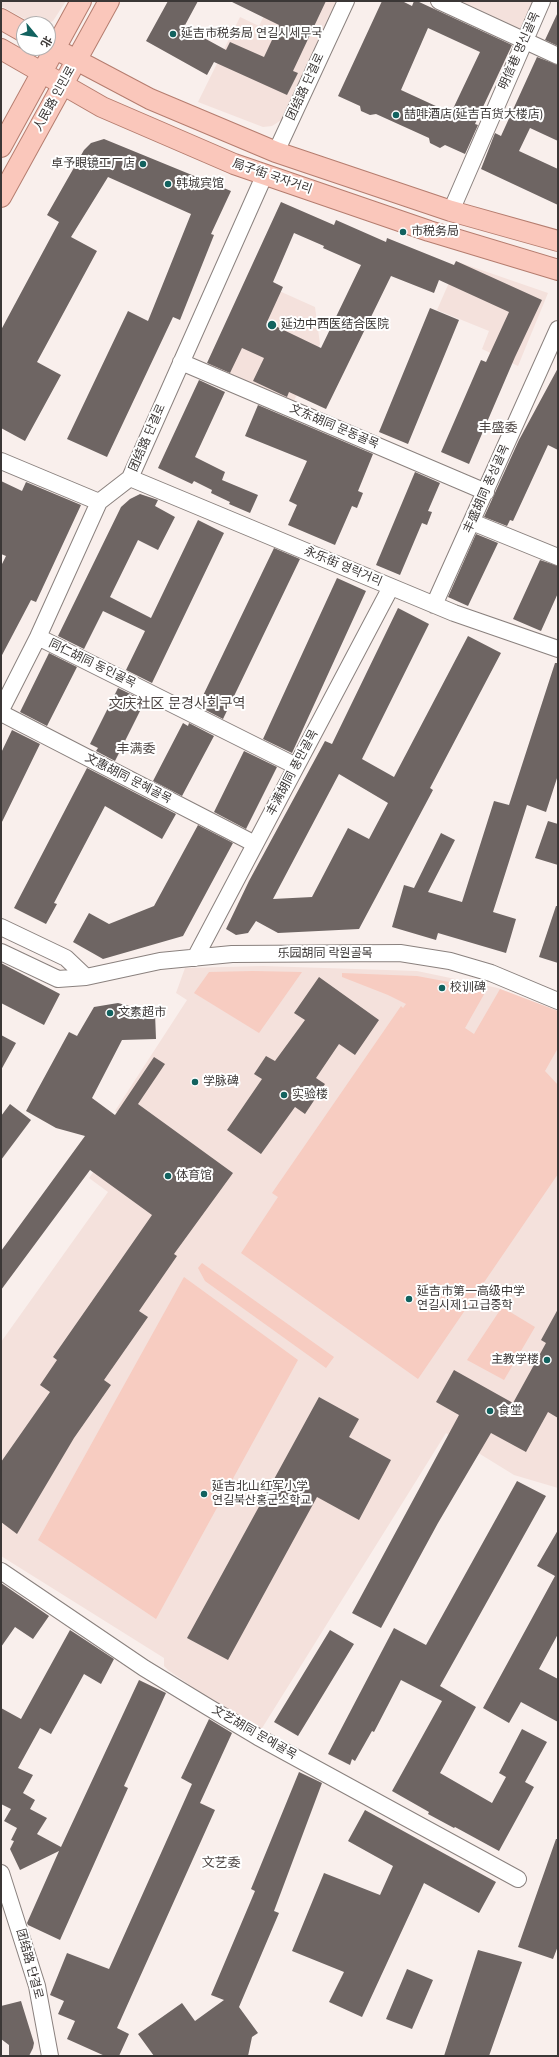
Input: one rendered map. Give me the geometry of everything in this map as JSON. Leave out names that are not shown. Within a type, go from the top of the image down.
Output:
[{"type":"main road","name":"人民路 인민로","points":[[56,39],[81,1]]},
{"type":"main road","name":"人民路 인민로","points":[[1,197],[109,1]]},
{"type":"main road","points":[[1,19],[16,27]]},
{"type":"main road","name":"局子街 국자거리","points":[[1,49],[62,85],[127,118],[234,164],[429,231],[558,270]]},
{"type":"main road","name":"局子街 국자거리","points":[[56,50],[150,99],[276,152],[451,211],[558,241]]},
{"type":"main road","name":"人民路 인민로","points":[[1,147],[42,72],[48,56]]},
{"type":"street","name":"团结路 단결로","points":[[276,152],[346,1]]},
{"type":"street","points":[[440,1],[558,56]]},
{"type":"street","name":"明信巷 명신골목","points":[[451,211],[542,1]]},
{"type":"street","name":"团结路 단결로","points":[[1,712],[38,637],[99,502],[130,478],[265,174]]},
{"type":"street","name":"丰盛胡同 풍성골목","points":[[434,605],[558,329]]},
{"type":"street","name":"文东胡同 문동골목","points":[[181,362],[486,492]]},
{"type":"street","points":[[1,461],[99,502]]},
{"type":"street","name":"永乐街 영락거리","points":[[130,478],[434,605],[558,649]]},
{"type":"street","points":[[472,522],[558,557]]},
{"type":"street","name":"丰满胡同 풍만골목","points":[[195,958],[391,587]]},
{"type":"street","name":"同仁胡同 동인골목","points":[[38,637],[296,766]]},
{"type":"street","name":"文惠胡同 문혜골목","points":[[1,712],[255,844]]},
{"type":"street","points":[[1,927],[66,958],[86,977]]},
{"type":"street","name":"乐园胡同 락원골목","points":[[1,952],[58,979],[86,977],[160,961],[232,954],[400,953],[450,961],[491,973],[558,1002]]},
{"type":"street","name":"文艺胡同 문예골목","points":[[1,1571],[144,1668],[208,1707],[258,1736],[518,1878]]},
{"type":"street","name":"团结路 단결로","points":[[1,1873],[37,1986],[50,2056]]},
{"type":"shaded area","points":[[1,1],[66,1],[56,16],[19,16],[1,6]]},
{"type":"shaded area","points":[[271,1],[339,1],[283,119],[272,126],[263,127],[198,102],[240,17],[259,26]]},
{"type":"shaded area","points":[[451,1],[536,1],[522,33]]},
{"type":"shaded area","points":[[458,262],[548,293],[518,366],[482,349],[489,331],[437,310]]},
{"type":"shaded area","name":"延边中西医结合医院","points":[[248,277],[315,307],[320,344],[293,403],[208,365]]},
{"type":"shaded area","points":[[263,966],[417,971],[498,988],[558,1011],[558,1488],[514,1475],[446,1433],[259,1733],[168,1670],[164,1666],[164,1658],[1,1556],[1,1342],[108,1192],[89,1178],[129,1121],[115,1111],[187,1000],[176,993],[185,968]]},
{"type":"shaded area","points":[[209,972],[302,972],[259,1033],[194,993]]},
{"type":"shaded area","points":[[342,973],[417,976],[487,989],[465,1028],[474,1034],[500,989],[558,1011],[558,1048],[545,1071],[558,1085],[558,1174],[418,1379],[241,1253],[278,1197],[272,1193],[401,1006],[403,1008],[406,1004],[388,995],[342,977]]},
{"type":"shaded area","points":[[202,1263],[334,1357],[326,1368],[205,1281],[198,1268]]},
{"type":"shaded area","points":[[184,1277],[298,1360],[156,1619],[38,1540]]},
{"type":"shaded area","points":[[502,1307],[535,1327],[504,1380],[467,1360]]},
{"type":"building","points":[[168,1],[198,1],[184,27],[226,50],[230,42],[264,57],[279,25],[230,1],[326,1],[293,71],[298,73],[287,95],[214,62],[207,75],[146,41]]},
{"type":"building","points":[[382,1],[402,1],[412,6],[414,1],[417,1],[512,45],[475,124],[478,125],[465,154],[445,145],[440,148],[430,143],[429,138],[376,114],[370,115],[361,111],[360,106],[338,96]],"holes":[[[428,28],[480,52],[451,113],[401,90]]]},
{"type":"building","points":[[558,12],[558,46],[545,40]]},
{"type":"building","points":[[537,57],[558,65],[558,141],[530,128],[519,151],[558,169],[558,205],[481,169],[495,133],[501,136]]},
{"type":"building","points":[[104,139],[231,191],[211,234],[214,235],[180,320],[173,317],[107,457],[67,439],[128,311],[148,321],[191,214],[108,177],[71,237],[97,251],[37,362],[61,375],[25,441],[1,428],[1,330],[59,222],[47,215],[84,150],[91,143]]},
{"type":"building","points":[[281,202],[334,225],[336,220],[386,242],[387,238],[454,265],[456,261],[542,300],[515,357],[469,464],[441,452],[481,360],[486,362],[509,312],[439,280],[434,293],[391,276],[326,409],[289,392],[287,397],[253,381],[264,358],[242,348],[230,373],[207,363]],"holes":[[[294,233],[324,246],[323,248],[361,265],[321,348],[267,322],[283,287],[273,282]]]},
{"type":"building","points":[[430,308],[459,320],[408,444],[379,432]]},
{"type":"building","points":[[558,368],[558,450],[548,445],[513,521],[510,520],[507,526],[484,517],[519,440]]},
{"type":"building","points":[[199,380],[225,392],[195,457],[225,472],[222,480],[258,495],[250,513],[229,504],[230,502],[211,493],[212,490],[194,481],[192,484],[158,468]]},
{"type":"building","points":[[258,405],[373,454],[358,491],[363,493],[357,508],[352,506],[335,545],[288,525],[297,505],[289,501],[307,461],[245,436]]},
{"type":"building","points":[[415,472],[440,483],[428,511],[432,512],[427,525],[422,523],[400,575],[376,565]]},
{"type":"building","points":[[1,481],[22,491],[26,482],[81,505],[36,602],[31,600],[1,657],[1,566],[6,556],[1,554]]},
{"type":"building","points":[[140,494],[158,500],[155,506],[175,517],[158,550],[138,540],[110,597],[151,618],[198,520],[224,533],[152,683],[126,670],[145,631],[103,611],[84,649],[58,636],[121,507],[130,499]]},
{"type":"building","points":[[476,534],[498,543],[468,606],[448,597]]},
{"type":"building","points":[[274,548],[300,559],[223,719],[198,706]]},
{"type":"building","points":[[540,560],[558,566],[558,593],[541,631],[513,619]]},
{"type":"building","points":[[337,578],[366,591],[292,753],[263,739]]},
{"type":"building","points":[[398,608],[429,624],[362,759],[394,777],[468,636],[501,653],[430,788],[433,790],[359,929],[278,933],[256,921],[248,933],[236,935],[226,929],[249,881],[325,741],[332,744]],"holes":[[[339,774],[388,803],[369,839],[348,828],[312,897],[273,899]]]},
{"type":"building","points":[[49,653],[77,667],[47,726],[20,712]]},
{"type":"building","points":[[555,663],[558,663],[558,775],[546,812],[527,805],[493,912],[516,919],[506,953],[438,933],[436,940],[392,927],[404,885],[414,888],[441,833],[455,840],[428,892],[462,902],[494,801],[509,805]]},
{"type":"building","points":[[118,688],[145,701],[115,761],[96,751],[98,748],[90,744]]},
{"type":"building","points":[[183,723],[188,726],[189,723],[214,736],[182,796],[153,781]]},
{"type":"building","points":[[12,730],[40,744],[1,824],[1,753]]},
{"type":"building","points":[[244,751],[277,767],[246,829],[214,812]]},
{"type":"building","points":[[87,768],[176,814],[162,839],[105,806],[54,903],[57,904],[46,924],[14,908]]},
{"type":"building","points":[[548,821],[558,824],[558,865],[535,858]]},
{"type":"building","points":[[198,825],[233,843],[183,936],[103,959],[73,942],[89,913],[109,924],[154,906]]},
{"type":"building","points":[[556,906],[558,906],[558,963],[539,957]]},
{"type":"building","points":[[1,963],[60,994],[44,1025],[1,1003]]},
{"type":"building","name":"实验楼","points":[[319,977],[379,1020],[355,1055],[339,1044],[316,1078],[325,1084],[305,1114],[295,1107],[261,1154],[227,1130],[262,1079],[254,1074],[266,1056],[275,1061],[305,1020],[294,1013]]},
{"type":"building","points":[[118,1003],[155,1013],[156,1039],[122,1040],[92,1098],[115,1115],[154,1057],[165,1064],[138,1104],[233,1173],[174,1254],[177,1256],[139,1311],[148,1317],[104,1380],[111,1385],[74,1438],[17,1534],[1,1522],[1,1462],[50,1392],[40,1385],[57,1360],[53,1357],[152,1215],[90,1170],[1,1290],[1,1251],[85,1136],[56,1128],[26,1111],[69,1032],[77,1036],[94,1007]]},
{"type":"building","points":[[1,1035],[16,1043],[1,1070]]},
{"type":"building","points":[[10,1104],[31,1120],[1,1160],[1,1116]]},
{"type":"building","points":[[558,1309],[558,1418],[548,1412],[526,1452],[491,1433],[438,1523],[381,1628],[352,1613],[459,1415],[436,1402],[454,1370],[513,1403],[546,1343],[541,1340]]},
{"type":"building","points":[[319,1397],[359,1419],[349,1437],[391,1460],[359,1520],[317,1497],[228,1660],[187,1638]]},
{"type":"building","points":[[517,1481],[546,1496],[440,1686],[476,1707],[440,1773],[492,1803],[506,1777],[499,1773],[522,1729],[547,1742],[525,1782],[534,1787],[499,1851],[428,1814],[429,1812],[392,1791],[442,1701],[401,1680],[374,1732],[372,1731],[355,1761],[352,1759],[350,1765],[328,1754],[394,1628],[426,1645]]},
{"type":"building","points":[[558,1530],[558,1634],[539,1669],[558,1679],[558,1722],[521,1702],[509,1723],[483,1708],[555,1576],[537,1566]]},
{"type":"building","points":[[1,1583],[49,1616],[33,1639],[15,1627],[1,1647]]},
{"type":"building","points":[[70,1630],[114,1659],[101,1684],[84,1674],[51,1734],[40,1728],[18,1768],[33,1775],[23,1793],[35,1800],[30,1809],[47,1818],[37,1834],[61,1847],[139,1680],[166,1693],[124,1786],[128,1788],[60,1940],[28,1925],[27,1923],[59,1851],[20,1870],[10,1849],[14,1841],[11,1840],[17,1828],[4,1821],[11,1809],[1,1804],[1,1708],[21,1719]]},
{"type":"building","points":[[330,1630],[354,1644],[298,1736],[274,1722]]},
{"type":"building","points":[[209,1719],[232,1733],[200,1803],[215,1810],[117,2028],[129,2034],[119,2056],[105,2056],[67,2039],[75,2021],[58,2014],[64,2001],[50,1995],[67,1953],[109,1969],[192,1784],[181,1778]]},
{"type":"building","points":[[299,1772],[322,1783],[274,1911],[279,1913],[239,2007],[258,2033],[252,2037],[248,2056],[154,2056],[138,2034],[182,2003],[195,2021],[224,2000],[211,1995],[255,1891],[251,1889]]},
{"type":"building","points":[[365,1810],[496,1882],[479,1913],[424,1883],[362,2017],[329,2002],[344,1972],[292,1951],[324,1873],[380,1895],[393,1866],[348,1841]]},
{"type":"building","points":[[556,1839],[558,1839],[558,1946],[553,1959],[518,1947]]},
{"type":"building","points":[[478,1950],[522,1962],[489,2056],[444,2056]]},
{"type":"building","points":[[407,1969],[433,1980],[412,2029],[386,2019]]},
{"type":"building","points":[[21,2001],[34,2043],[33,2048],[29,2056],[9,2056],[9,2045],[1,2039],[1,2006]]},
{"type":"place","name":"延吉市税务局 연길시세무국","points":[[173,34]]},
{"type":"place","name":"喆啡酒店(延吉百货大楼店)","points":[[396,115]]},
{"type":"place","name":"卓予眼镜工厂店","points":[[143,164]]},
{"type":"place","name":"韩城宾馆","points":[[168,184]]},
{"type":"place","name":"市税务局","points":[[403,232]]},
{"type":"place","name":"延边中西医结合医院","points":[[272,325]]},
{"type":"place","name":"校训碑","points":[[442,988]]},
{"type":"place","name":"文素超市","points":[[110,1013]]},
{"type":"place","name":"学脉碑","points":[[195,1082]]},
{"type":"place","name":"实验楼","points":[[284,1095]]},
{"type":"place","name":"体育馆","points":[[168,1176]]},
{"type":"place","name":"延吉市第一高级中学 연길시제1고급중학","points":[[409,1299]]},
{"type":"place","name":"主教学楼","points":[[547,1360]]},
{"type":"place","name":"食堂","points":[[490,1411]]},
{"type":"place","name":"延吉北山红军小学 연길북산홍군소학교","points":[[204,1494]]},
{"type":"district","name":"丰盛委","points":[[498,429]]},
{"type":"district","name":"文庆社区 문경사회구역","points":[[177,705]]},
{"type":"district","name":"丰满委","points":[[136,750]]},
{"type":"district","name":"文艺委","points":[[221,1864]]}]
